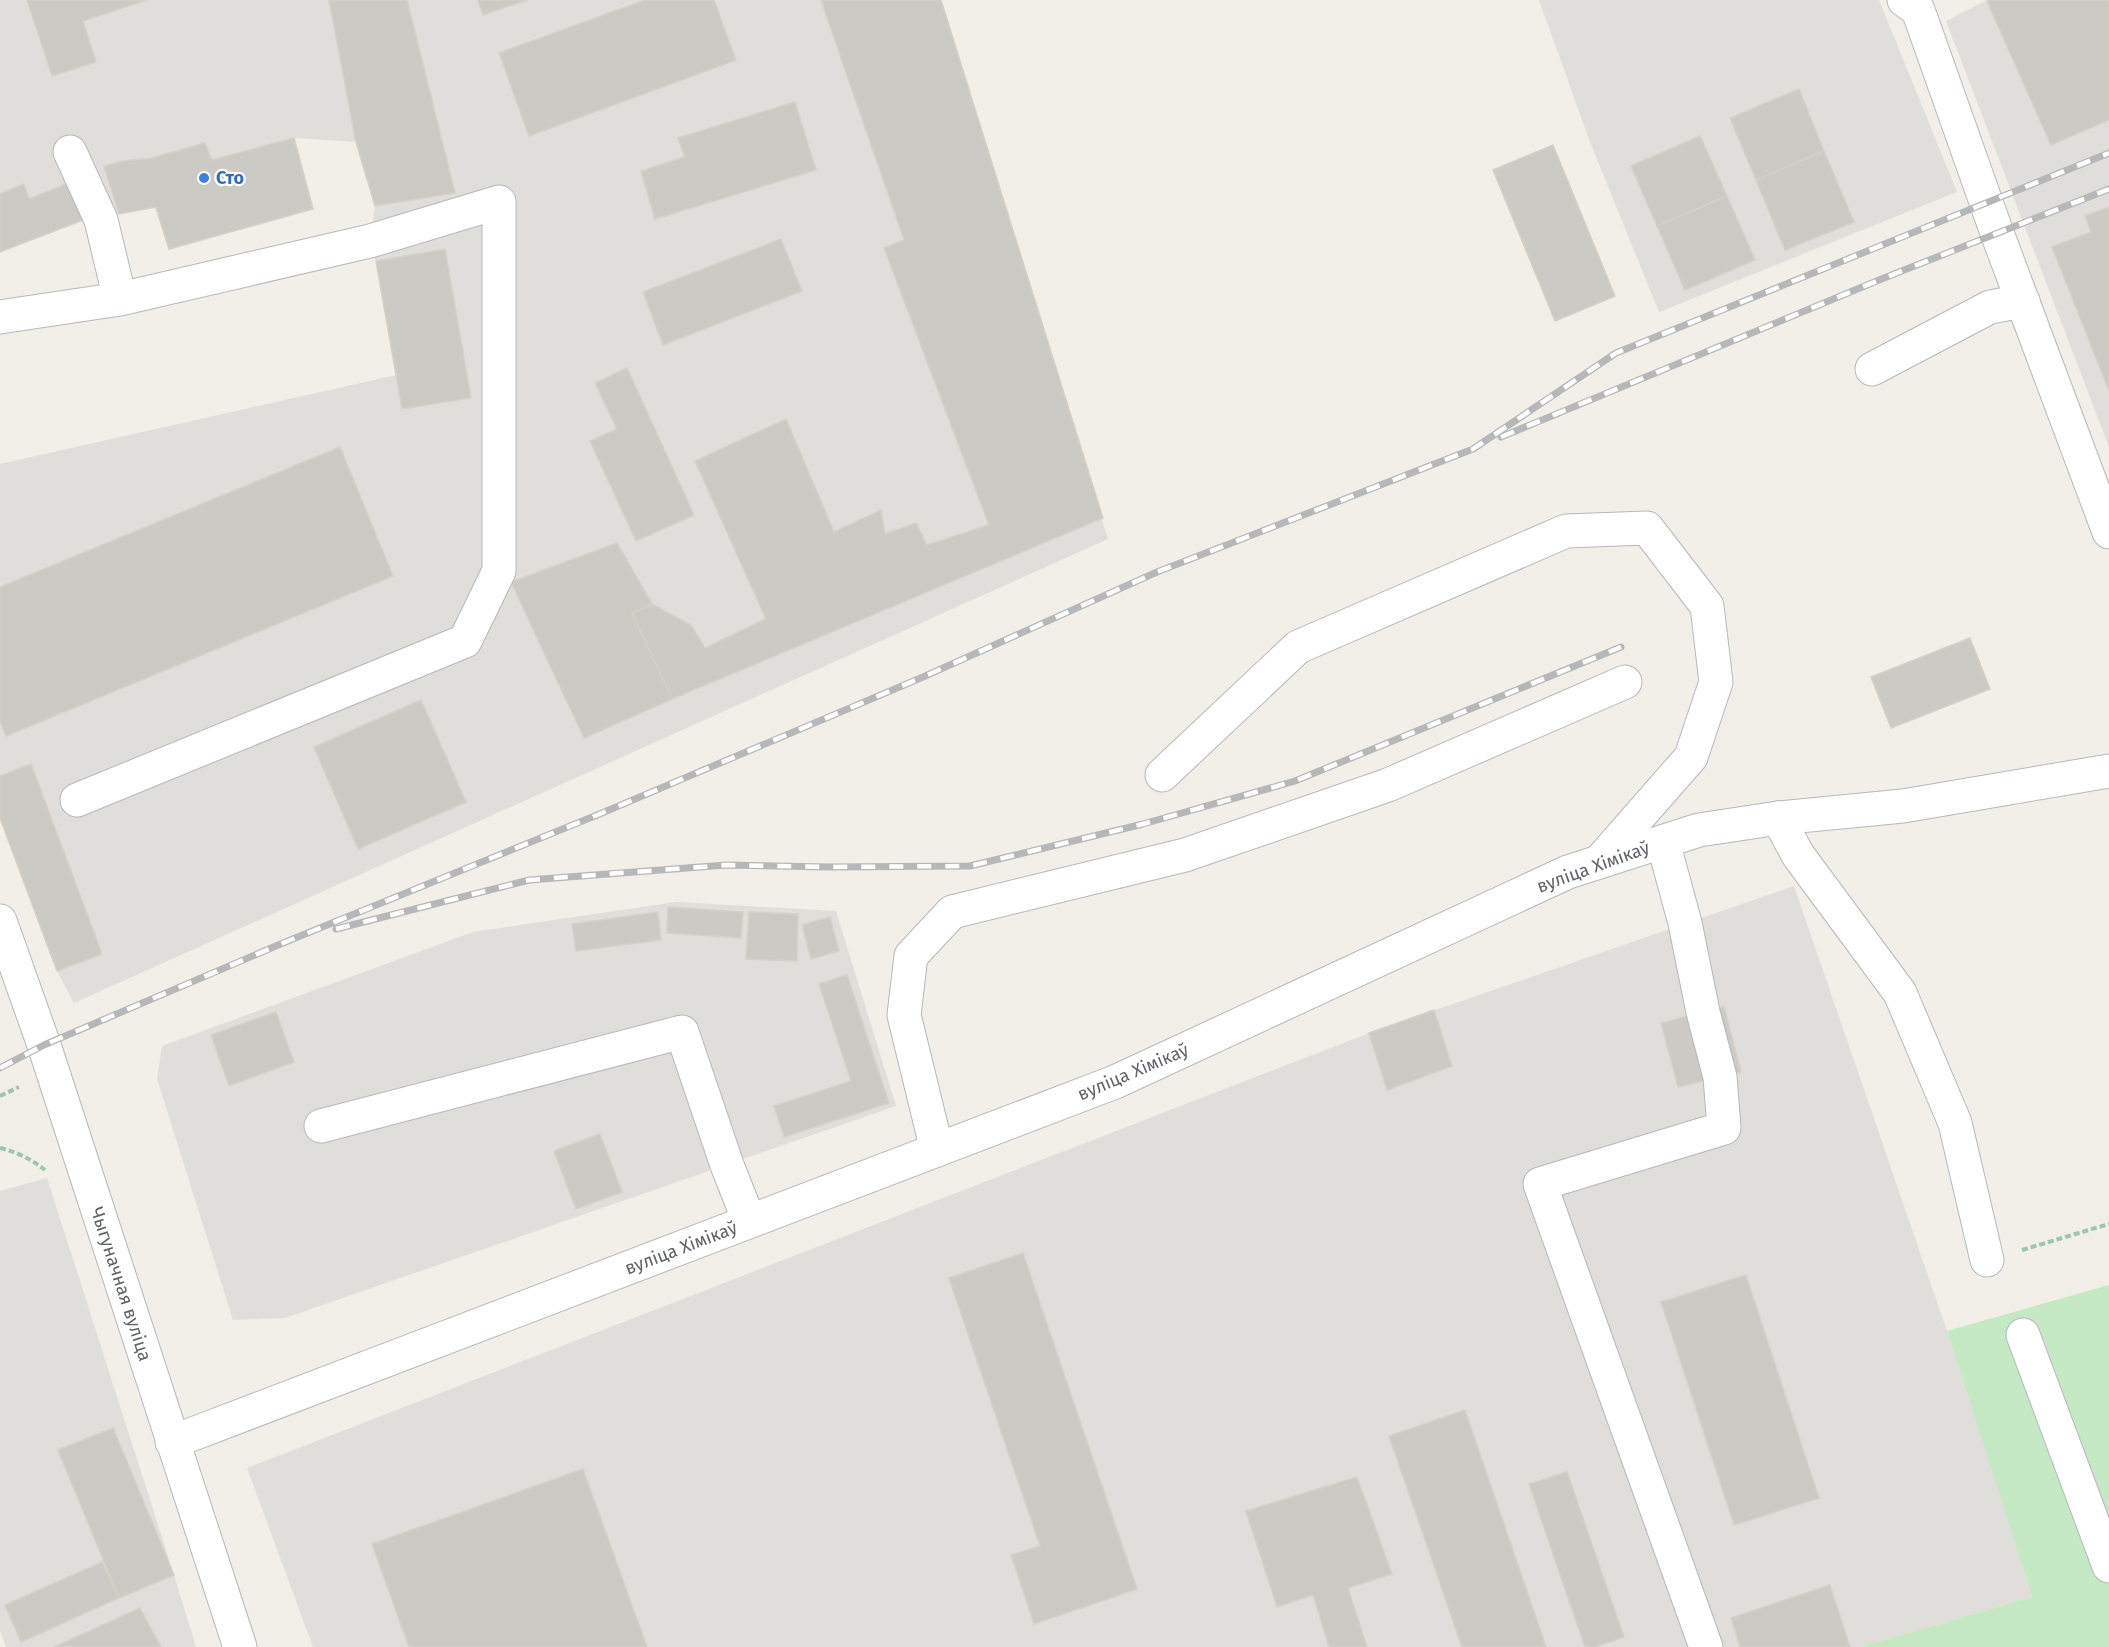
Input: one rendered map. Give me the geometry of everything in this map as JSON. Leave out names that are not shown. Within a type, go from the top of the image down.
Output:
[{"type":"street","points":[[1904,0],[1918,10],[2109,532]]},
{"type":"street","points":[[70,152],[101,220],[120,298]]},
{"type":"street","points":[[0,317],[120,298],[370,241],[499,202],[499,571],[465,641],[77,800]]},
{"type":"street","points":[[1872,369],[1990,307],[2023,301]]},
{"type":"street","points":[[1162,775],[1298,647],[1566,531],[1647,528],[1707,606],[1716,682],[1691,757],[1599,862]]},
{"type":"street","points":[[937,1150],[904,1016],[911,956],[952,912],[1185,855],[1388,785],[1625,682]]},
{"type":"street","name":"вуліца Хімікаў","points":[[172,1442],[1115,1082],[1568,872],[1699,830],[1778,818],[1903,806],[2109,771]]},
{"type":"street","points":[[1778,818],[1798,855],[1900,993],[1954,1123],[1987,1260]]},
{"type":"street","points":[[1663,842],[1685,923],[1703,1012],[1720,1077],[1724,1128],[1540,1184],[1706,1647]]},
{"type":"street","name":"Чыгуначная вуліца","points":[[0,921],[46,1053],[240,1647]]},
{"type":"street","points":[[321,1126],[682,1032],[727,1165],[749,1221]]},
{"type":"street","points":[[2023,1335],[2109,1566]]},
{"type":"path","points":[[1987,1260],[2109,1224]]},
{"type":"shaded area","points":[[0,0],[941,0],[1108,539],[74,1003],[57,971],[0,818],[0,464],[396,375],[376,261],[370,241],[375,206],[356,142],[294,138],[313,209],[169,249],[155,208],[119,214],[101,220],[83,220],[0,252]]},
{"type":"shaded area","points":[[1539,0],[1879,0],[1957,192],[1659,312],[1590,142]]},
{"type":"shaded area","points":[[1987,0],[2109,0],[2109,447],[1946,21]]},
{"type":"shaded area","points":[[1794,886],[1947,1331],[2032,1597],[1860,1647],[313,1647],[247,1468],[1369,1033]]},
{"type":"shaded area","points":[[676,902],[836,911],[896,1106],[285,1318],[233,1320],[157,1079],[162,1046],[473,932]]},
{"type":"shaded area","points":[[47,1178],[196,1647],[6,1647],[0,1630],[0,1191]]},
{"type":"green space","points":[[2109,1285],[2109,1647],[1860,1647],[2032,1597],[1947,1331]]},
{"type":"building","points":[[27,0],[147,0],[83,21],[96,62],[52,76]]},
{"type":"building","points":[[329,0],[407,0],[455,193],[375,206],[356,142]]},
{"type":"building","points":[[478,0],[527,0],[483,15]]},
{"type":"building","points":[[645,0],[714,0],[736,60],[529,136],[499,53]]},
{"type":"building","points":[[821,0],[941,0],[1103,518],[672,699],[632,613],[652,604],[691,625],[705,648],[766,619],[695,461],[786,419],[834,532],[881,510],[885,534],[916,523],[927,545],[989,525],[884,248],[904,240]]},
{"type":"building","points":[[2109,0],[2109,120],[2051,145],[1987,1]]},
{"type":"building","points":[[1799,89],[1824,151],[1756,180],[1730,118]]},
{"type":"building","points":[[795,102],[816,170],[655,219],[641,171],[685,157],[678,138]]},
{"type":"building","points":[[1700,136],[1727,196],[1657,226],[1631,166]]},
{"type":"building","points":[[294,138],[313,209],[169,249],[156,207],[119,214],[104,166],[123,161],[152,158],[205,143],[212,160]]},
{"type":"building","points":[[1553,145],[1615,296],[1555,321],[1493,170]]},
{"type":"building","points":[[1824,151],[1854,222],[1785,250],[1756,180]]},
{"type":"building","points":[[68,183],[83,220],[0,252],[0,194],[24,184],[29,199]]},
{"type":"building","points":[[1727,196],[1755,260],[1685,290],[1657,226]]},
{"type":"building","points":[[2109,207],[2109,391],[2052,247],[2091,232],[2085,216]]},
{"type":"building","points":[[781,239],[802,291],[663,345],[643,292]]},
{"type":"building","points":[[445,249],[471,398],[402,409],[376,261]]},
{"type":"building","points":[[627,368],[694,515],[636,541],[590,441],[617,429],[595,383]]},
{"type":"building","points":[[340,447],[393,576],[6,736],[0,721],[0,587]]},
{"type":"building","points":[[617,543],[652,604],[632,613],[672,699],[584,738],[511,582]]},
{"type":"building","points":[[1970,638],[1990,689],[1891,728],[1871,677]]},
{"type":"building","points":[[421,700],[466,802],[358,849],[314,747]]},
{"type":"building","points":[[31,764],[102,954],[57,971],[0,818],[0,776]]},
{"type":"building","points":[[668,907],[743,912],[741,938],[667,933]]},
{"type":"building","points":[[658,912],[661,940],[576,951],[572,924]]},
{"type":"building","points":[[749,912],[798,914],[797,961],[746,959]]},
{"type":"building","points":[[830,917],[839,951],[811,959],[802,925]]},
{"type":"building","points":[[847,975],[889,1103],[784,1137],[774,1106],[851,1081],[819,984]]},
{"type":"building","points":[[1724,1007],[1741,1072],[1678,1087],[1661,1023]]},
{"type":"building","points":[[1434,1010],[1452,1066],[1387,1090],[1369,1033]]},
{"type":"building","points":[[276,1012],[294,1062],[229,1086],[211,1035]]},
{"type":"building","points":[[600,1134],[622,1192],[576,1209],[554,1151]]},
{"type":"building","points":[[1023,1253],[1137,1589],[1034,1624],[1011,1555],[1040,1546],[949,1278]]},
{"type":"building","points":[[1746,1275],[1819,1498],[1734,1525],[1661,1302]]},
{"type":"building","points":[[1465,1410],[1546,1647],[1462,1647],[1389,1436]]},
{"type":"building","points":[[113,1428],[174,1575],[119,1598],[58,1450]]},
{"type":"building","points":[[583,1469],[647,1647],[409,1647],[372,1544]]},
{"type":"building","points":[[1567,1472],[1624,1637],[1595,1647],[1585,1647],[1529,1484]]},
{"type":"building","points":[[1357,1477],[1392,1574],[1348,1588],[1367,1647],[1329,1647],[1313,1595],[1277,1607],[1246,1511]]},
{"type":"building","points":[[102,1562],[119,1598],[21,1642],[5,1605]]},
{"type":"building","points":[[1830,1585],[1850,1647],[1740,1647],[1731,1618]]},
{"type":"building","points":[[140,1608],[161,1647],[54,1647]]},
{"type":"railway","points":[[0,1068],[44,1045],[283,943],[602,813],[923,677],[1157,572],[1473,449],[1616,353],[2109,153]]},
{"type":"railway","points":[[1501,437],[1884,278],[2109,189]]},
{"type":"railway","points":[[336,929],[529,880],[726,865],[970,866],[1143,824],[1295,781],[1621,647]]},
{"type":"place","name":"Сто","points":[[204,178]]}]
